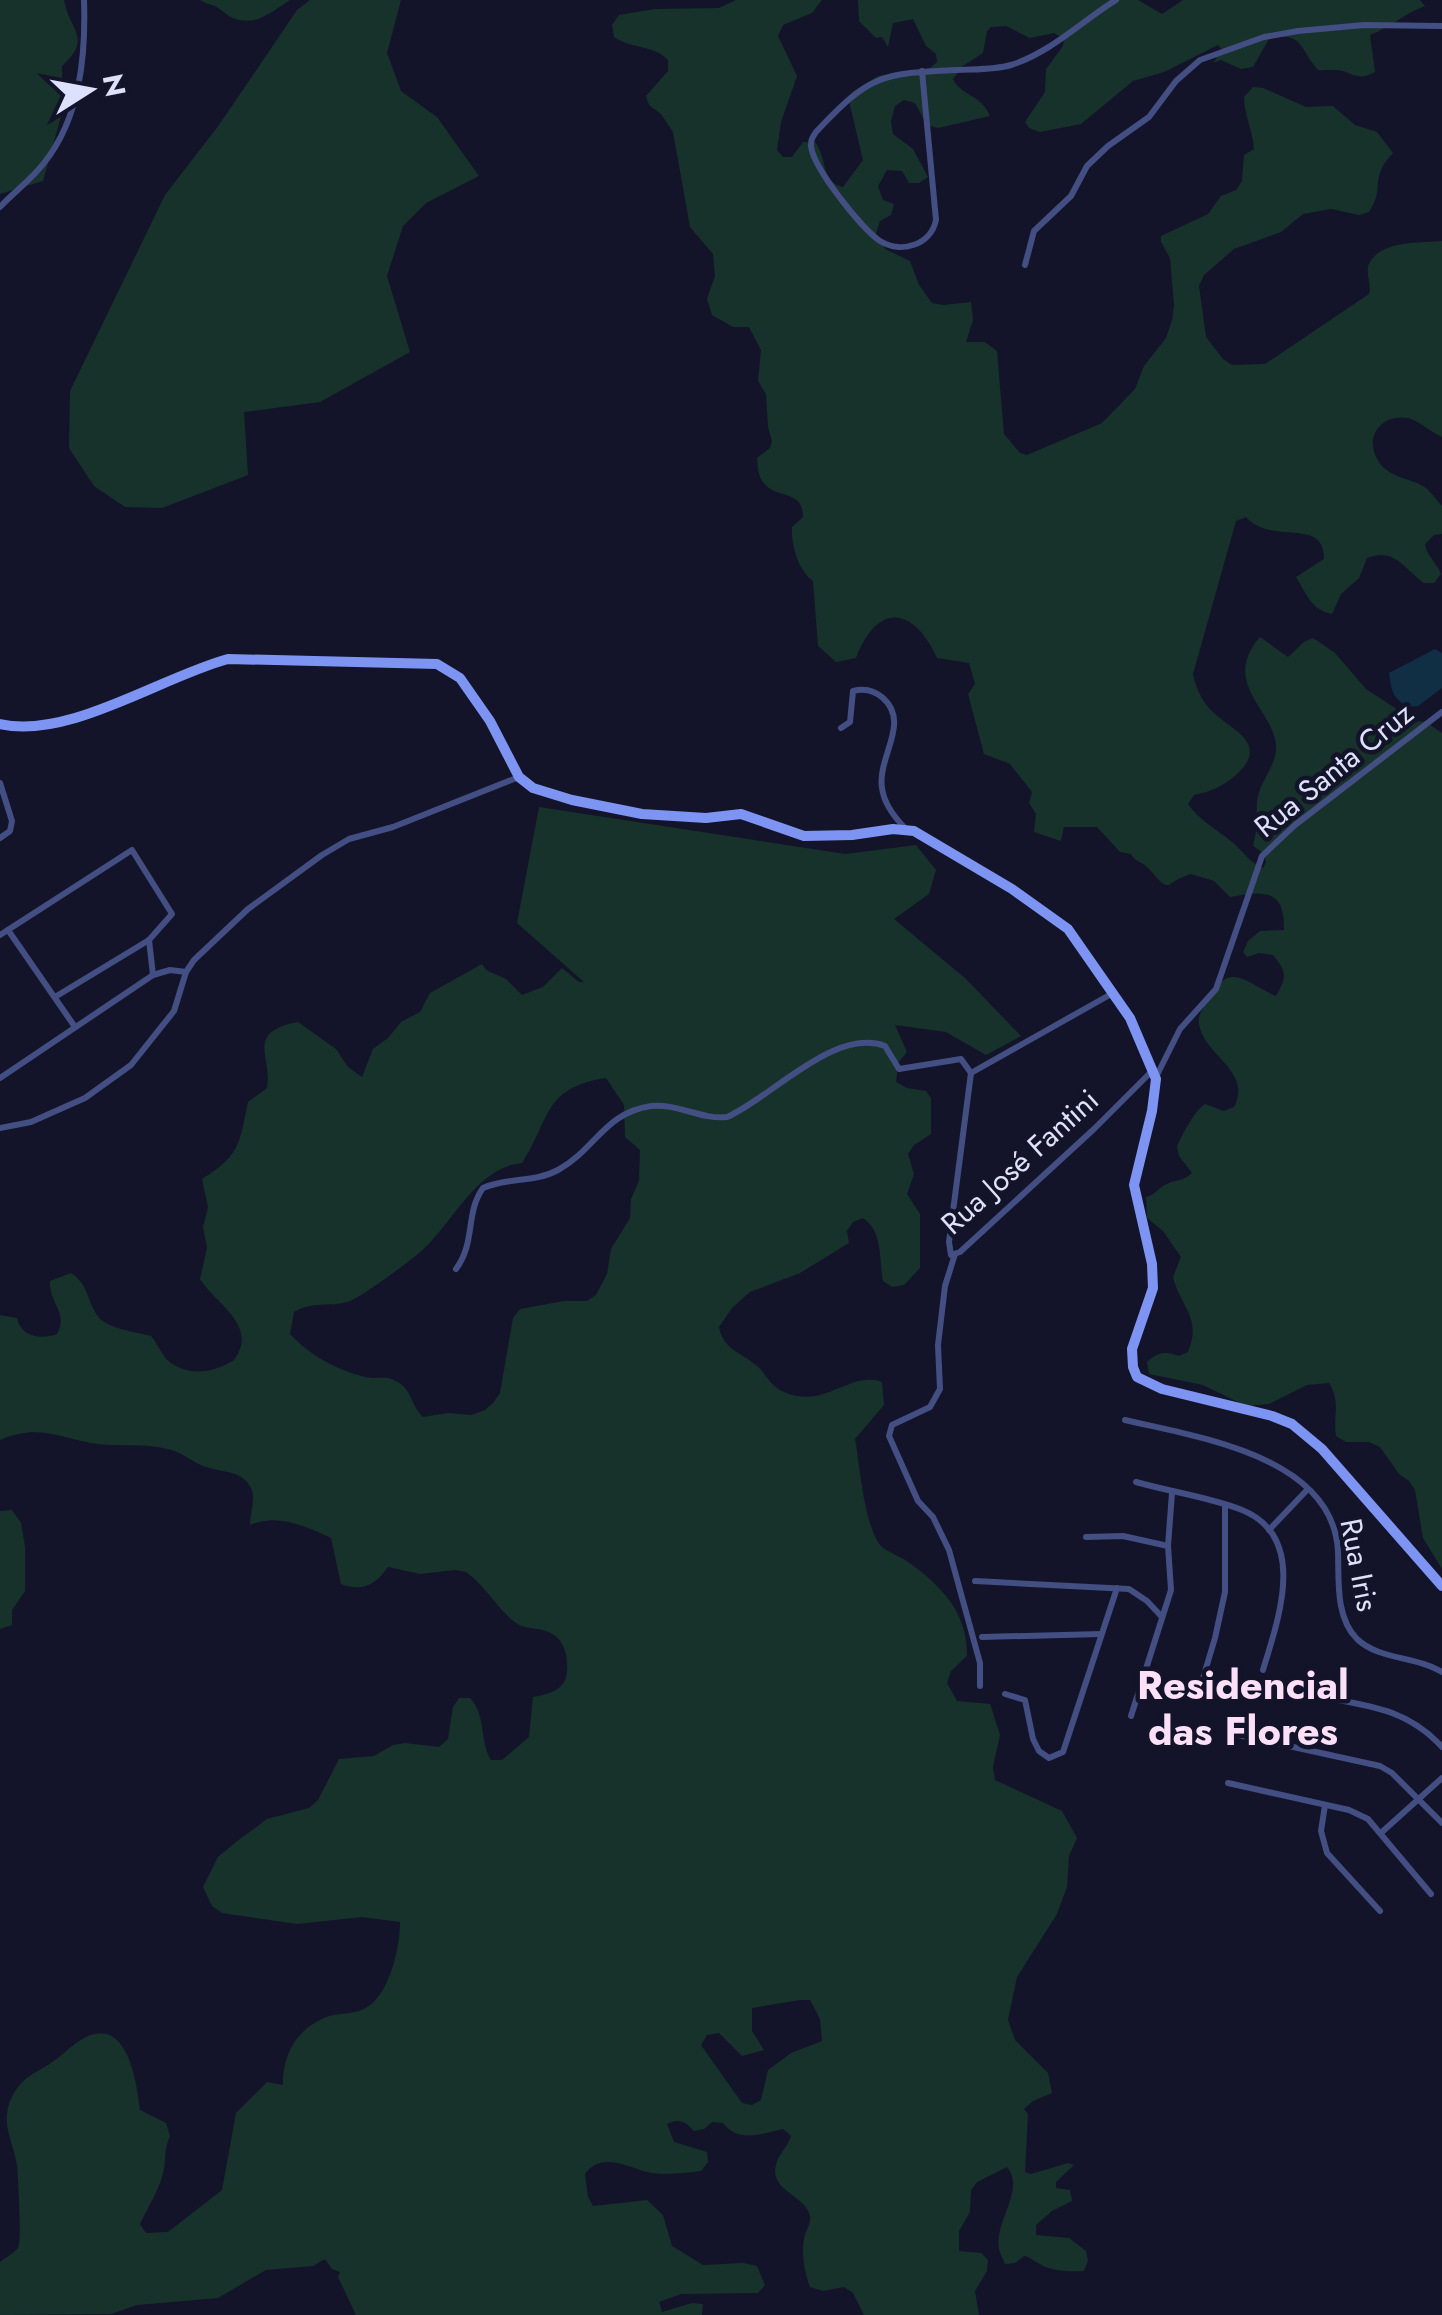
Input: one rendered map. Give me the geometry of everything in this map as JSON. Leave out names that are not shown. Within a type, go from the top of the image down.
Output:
[{"type":"street","points":[[0,208],[52,153],[74,101],[84,63],[84,0]]},
{"type":"street","points":[[922,72],[936,220],[924,240],[898,246],[879,241],[828,181],[812,150],[812,139],[851,95],[874,81],[905,72],[1010,65],[1060,39],[1116,0]]},
{"type":"street","points":[[1026,265],[1034,230],[1071,196],[1087,166],[1149,117],[1176,80],[1200,60],[1264,37],[1298,31],[1364,24],[1442,26]]},
{"type":"street","points":[[0,724],[19,728],[63,723],[228,659],[437,664],[460,678],[519,777],[533,788],[612,809],[677,818],[741,814],[804,836],[907,830],[1012,889],[1068,928],[1114,992],[1140,1037],[1154,1074],[1152,1111],[1134,1175],[1150,1244],[1153,1288],[1132,1349],[1138,1377],[1162,1390],[1292,1424],[1322,1449],[1442,1586]]},
{"type":"street","points":[[841,728],[850,722],[853,691],[878,693],[893,707],[896,723],[882,773],[882,790],[893,815],[907,830]]},
{"type":"street","name":"Rua Santa Cruz","points":[[1154,1074],[1180,1029],[1216,989],[1262,856],[1294,825],[1442,712]]},
{"type":"street","points":[[0,1128],[31,1122],[85,1098],[130,1065],[174,1011],[186,972],[194,960],[248,909],[336,846],[519,777]]},
{"type":"street","points":[[0,783],[12,821],[10,831],[0,838]]},
{"type":"street","points":[[55,997],[149,940],[172,914],[132,850],[4,933],[76,1027]]},
{"type":"street","points":[[149,940],[152,975]]},
{"type":"street","points":[[0,1078],[152,975],[170,970],[186,972]]},
{"type":"street","points":[[456,1269],[468,1249],[475,1201],[484,1188],[559,1170],[583,1154],[606,1124],[626,1114],[657,1106],[727,1118],[829,1052],[864,1044],[885,1046],[899,1069],[961,1059],[971,1073],[1114,992]]},
{"type":"street","name":"Rua José Fantini","points":[[971,1073],[948,1242],[948,1252],[955,1254],[1154,1074]]},
{"type":"street","points":[[955,1254],[941,1315],[940,1390],[930,1407],[892,1425],[889,1436],[918,1501],[933,1517],[949,1550],[980,1663],[980,1686]]},
{"type":"street","name":"Rua Iris","points":[[1125,1420],[1236,1447],[1280,1466],[1307,1490],[1335,1525],[1340,1596],[1350,1632],[1371,1649],[1442,1672]]},
{"type":"street","points":[[1136,1482],[1244,1511],[1269,1530],[1281,1553],[1284,1592],[1263,1670]]},
{"type":"street","points":[[1269,1530],[1307,1490]]},
{"type":"street","points":[[1131,1716],[1171,1590],[1168,1546],[1172,1493]]},
{"type":"street","points":[[1197,1698],[1216,1638],[1225,1592],[1225,1505]]},
{"type":"street","points":[[1086,1537],[1123,1536],[1168,1546]]},
{"type":"street","points":[[975,1581],[1117,1588],[1138,1594],[1162,1617]]},
{"type":"street","points":[[1005,1694],[1025,1700],[1039,1751],[1049,1758],[1059,1756],[1068,1742],[1117,1588]]},
{"type":"street","points":[[982,1637],[1100,1634]]},
{"type":"street","points":[[1306,1694],[1400,1714],[1426,1729],[1442,1747]]},
{"type":"street","points":[[1234,1734],[1380,1766],[1442,1823]]},
{"type":"street","points":[[1382,1832],[1442,1778]]},
{"type":"street","points":[[1228,1783],[1360,1814],[1382,1832],[1431,1894]]},
{"type":"street","points":[[1325,1805],[1321,1831],[1327,1853],[1380,1910]]},
{"type":"green space","points":[[0,0],[64,0],[78,41],[62,66],[63,109],[43,181],[0,194]]},
{"type":"green space","points":[[200,0],[290,0],[261,18],[246,21]]},
{"type":"green space","points":[[310,0],[401,0],[387,53],[401,91],[437,117],[479,176],[426,203],[403,226],[387,276],[410,352],[320,402],[244,412],[248,475],[162,508],[125,507],[94,486],[69,448],[70,391],[165,195],[219,125],[297,10]]},
{"type":"green space","points":[[736,0],[822,0],[812,13],[783,25],[778,36],[797,76],[781,122],[777,150],[783,157],[792,157],[803,142],[815,142],[831,180],[843,187],[863,160],[849,101],[852,92],[878,76],[930,68],[937,62],[936,54],[926,46],[913,19],[893,23],[888,47],[882,37],[876,38],[859,21],[858,0],[1138,0],[1162,14],[1183,0],[1420,0],[1425,6],[1370,35],[1375,72],[1366,76],[1318,70],[1300,44],[1289,38],[1270,37],[1253,67],[1241,69],[1221,60],[1213,63],[1222,50],[1218,45],[1164,72],[1133,81],[1081,124],[1040,132],[1025,122],[1045,92],[1046,69],[1064,39],[1054,33],[1030,38],[1006,26],[991,27],[983,53],[963,66],[953,79],[982,103],[990,116],[938,128],[927,125],[915,103],[904,100],[895,106],[893,134],[913,149],[928,177],[919,183],[909,183],[902,171],[887,170],[878,186],[883,200],[894,204],[891,215],[880,221],[876,234],[885,249],[910,261],[919,285],[932,303],[971,302],[973,320],[966,342],[985,342],[997,351],[1004,434],[1020,453],[1027,455],[1102,423],[1135,389],[1144,366],[1166,338],[1172,320],[1170,258],[1161,236],[1208,214],[1221,196],[1236,190],[1242,181],[1244,155],[1254,149],[1244,97],[1253,87],[1306,107],[1333,106],[1355,125],[1377,132],[1393,153],[1381,170],[1369,212],[1359,215],[1331,209],[1303,214],[1281,232],[1234,249],[1204,275],[1199,286],[1206,337],[1223,359],[1232,365],[1265,364],[1369,294],[1368,265],[1376,255],[1403,244],[1442,241],[1442,437],[1412,419],[1398,418],[1377,429],[1373,445],[1384,468],[1426,488],[1442,506],[1442,534],[1434,535],[1425,544],[1441,574],[1434,583],[1424,583],[1392,557],[1367,558],[1359,578],[1341,594],[1332,614],[1314,605],[1296,577],[1324,559],[1316,538],[1269,530],[1246,517],[1236,521],[1193,674],[1204,702],[1246,741],[1249,756],[1236,775],[1216,788],[1194,795],[1188,804],[1263,868],[1263,853],[1253,846],[1257,801],[1276,750],[1269,723],[1253,698],[1245,670],[1260,637],[1288,657],[1313,638],[1335,653],[1366,689],[1415,721],[1426,722],[1442,733],[1442,1569],[1423,1538],[1415,1490],[1409,1481],[1399,1474],[1380,1447],[1369,1442],[1346,1442],[1336,1436],[1336,1403],[1329,1383],[1307,1385],[1269,1404],[1246,1406],[1203,1385],[1149,1374],[1147,1362],[1155,1356],[1188,1352],[1193,1330],[1173,1277],[1181,1257],[1163,1231],[1147,1218],[1146,1197],[1192,1173],[1179,1156],[1177,1146],[1201,1107],[1205,1104],[1224,1111],[1234,1107],[1237,1083],[1203,1035],[1199,1016],[1218,985],[1233,977],[1276,996],[1284,975],[1278,961],[1273,955],[1259,953],[1247,957],[1243,952],[1248,941],[1260,931],[1284,930],[1281,906],[1262,894],[1230,897],[1214,881],[1191,874],[1166,885],[1131,854],[1120,852],[1097,827],[1064,827],[1061,841],[1034,832],[1036,814],[1029,803],[1032,792],[1010,764],[984,754],[968,694],[975,684],[969,663],[937,658],[918,628],[907,621],[885,620],[875,627],[856,658],[836,662],[818,646],[813,581],[796,557],[793,541],[792,527],[803,517],[802,508],[794,498],[768,487],[758,471],[757,458],[770,448],[772,441],[766,394],[758,381],[761,350],[749,327],[733,327],[712,315],[707,299],[715,276],[713,254],[690,227],[673,132],[646,96],[668,71],[668,60],[614,37],[612,25],[619,15],[655,9],[719,8]]},
{"type":"green space","points":[[539,807],[845,854],[916,845],[936,870],[929,894],[894,919],[966,979],[1021,1036],[986,1055],[946,1032],[895,1025],[907,1052],[898,1063],[896,1082],[926,1091],[931,1098],[931,1134],[908,1154],[914,1174],[907,1194],[920,1214],[920,1268],[904,1285],[892,1287],[883,1281],[877,1238],[863,1218],[853,1222],[847,1231],[849,1243],[800,1273],[750,1292],[719,1327],[728,1345],[784,1392],[812,1396],[859,1381],[882,1382],[884,1405],[855,1439],[875,1537],[881,1546],[931,1580],[957,1613],[967,1656],[951,1671],[947,1683],[957,1701],[990,1704],[1000,1735],[993,1767],[995,1780],[1062,1811],[1077,1838],[1069,1856],[1067,1887],[1057,1914],[1017,1977],[1008,2020],[1015,2040],[1048,2073],[1052,2093],[1024,2109],[1028,2114],[1025,2172],[1074,2165],[1056,2182],[1056,2188],[1070,2190],[1072,2201],[1036,2225],[1036,2235],[1069,2238],[1086,2251],[1088,2261],[1084,2271],[1049,2268],[1024,2256],[1005,2264],[999,2238],[1012,2196],[1012,2176],[1007,2167],[977,2182],[971,2190],[970,2212],[959,2231],[959,2251],[981,2253],[988,2260],[987,2271],[975,2291],[979,2315],[864,2315],[853,2293],[844,2287],[823,2291],[810,2287],[803,2251],[810,2216],[775,2174],[777,2161],[791,2136],[783,2129],[743,2135],[723,2123],[712,2122],[694,2131],[678,2121],[667,2124],[674,2142],[707,2152],[708,2162],[701,2171],[658,2174],[608,2162],[585,2174],[593,2206],[647,2200],[663,2215],[672,2246],[703,2265],[757,2266],[765,2285],[758,2293],[681,2294],[659,2302],[662,2312],[692,2303],[703,2304],[702,2315],[356,2315],[338,2277],[340,2272],[325,2259],[313,2266],[266,2270],[218,2298],[137,2305],[111,2314],[0,2315],[0,2262],[18,2248],[20,2234],[17,2165],[7,2116],[11,2099],[25,2080],[86,2037],[100,2033],[121,2044],[133,2070],[140,2110],[166,2123],[170,2136],[160,2183],[140,2224],[146,2233],[168,2232],[222,2190],[236,2113],[267,2082],[283,2085],[288,2054],[298,2037],[324,2018],[362,2010],[386,1984],[398,1945],[400,1922],[362,1917],[297,1924],[222,1913],[212,1906],[203,1887],[218,1857],[267,1819],[309,1808],[318,1800],[339,1759],[374,1756],[405,1743],[439,1747],[448,1739],[453,1707],[459,1698],[470,1698],[475,1705],[491,1760],[502,1760],[529,1737],[533,1697],[562,1685],[567,1665],[564,1649],[556,1637],[516,1623],[466,1572],[420,1574],[388,1567],[368,1585],[341,1584],[331,1538],[281,1521],[250,1525],[252,1491],[238,1475],[159,1447],[98,1444],[39,1432],[0,1440],[0,1315],[17,1318],[32,1335],[57,1334],[61,1320],[50,1281],[71,1273],[81,1282],[101,1320],[151,1336],[171,1363],[203,1371],[234,1360],[242,1337],[239,1326],[200,1279],[207,1248],[203,1227],[208,1207],[202,1179],[236,1148],[248,1102],[267,1088],[266,1039],[281,1026],[298,1022],[336,1049],[348,1067],[362,1077],[373,1049],[401,1022],[420,1012],[430,993],[482,964],[522,995],[543,987],[562,968],[584,982],[517,923]],"holes":[[[606,1078],[624,1105],[625,1137],[640,1150],[639,1181],[631,1199],[630,1218],[611,1249],[607,1274],[596,1295],[587,1301],[520,1309],[513,1318],[500,1393],[485,1410],[471,1415],[423,1417],[396,1381],[365,1377],[334,1366],[290,1334],[294,1312],[307,1306],[353,1300],[418,1254],[477,1186],[505,1167],[522,1163],[559,1098],[570,1089]],[[810,2000],[820,2019],[822,2041],[791,2053],[768,2070],[761,2100],[752,2105],[742,2103],[701,2045],[707,2035],[719,2033],[742,2056],[764,2050],[752,2031],[752,2008]]]},
{"type":"green space","points":[[12,1510],[21,1523],[25,1547],[25,1591],[12,1610],[12,1625],[0,1629],[0,1511]]},
{"type":"water","points":[[1435,649],[1442,653],[1442,688],[1418,706],[1408,707],[1393,693],[1389,673]]},
{"type":"district","name":"Residencial das Flores","points":[[1243,1708]]}]
